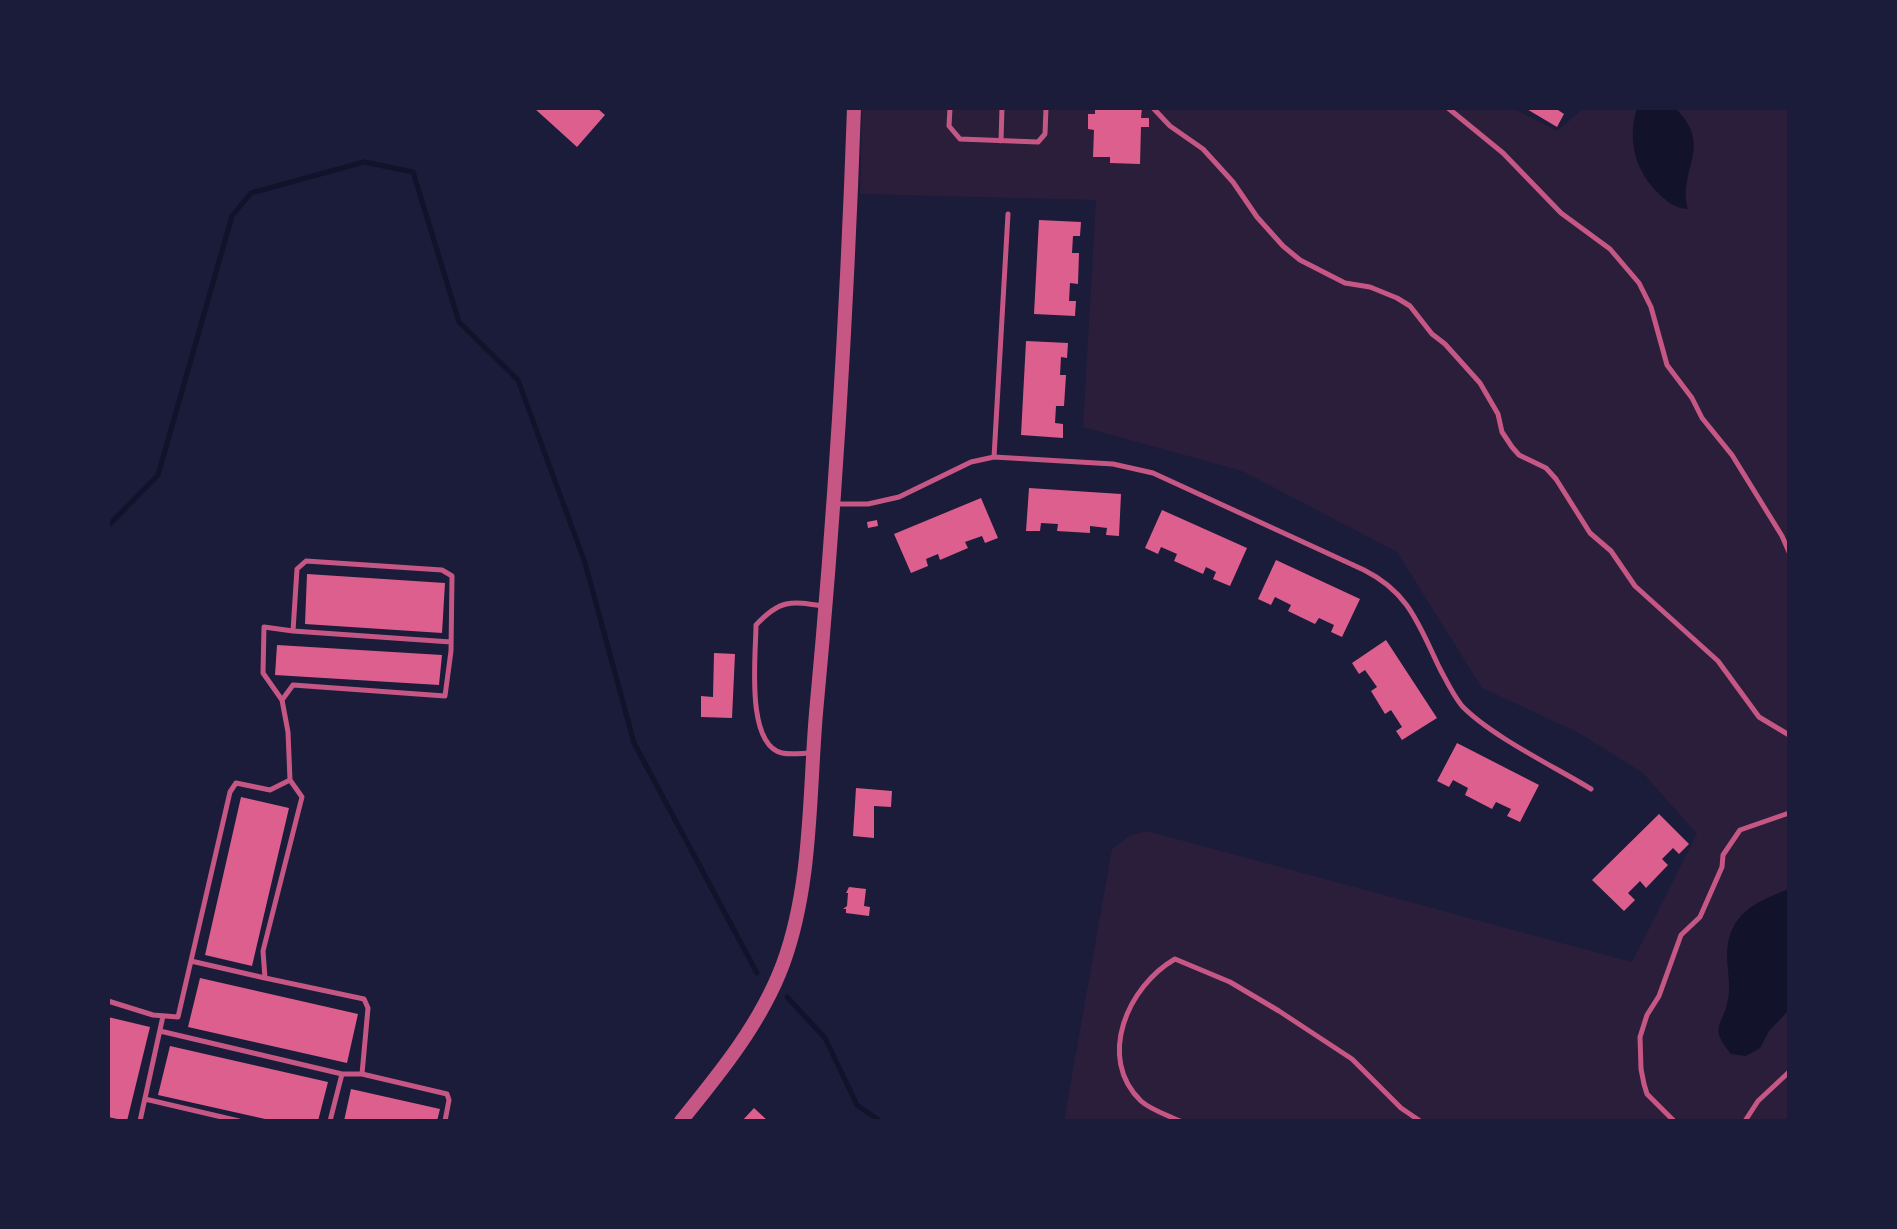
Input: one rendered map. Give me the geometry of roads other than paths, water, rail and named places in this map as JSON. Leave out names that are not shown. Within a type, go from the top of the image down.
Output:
[{"type":"street","points":[[681,1121],[752,1027],[783,963],[798,912],[825,606],[849,254],[854,108]]},
{"type":"lane","points":[[950,108],[949,126],[960,139],[1038,142],[1045,134],[1046,108]]},
{"type":"lane","points":[[1001,141],[1002,108]]},
{"type":"lane","points":[[1153,108],[1170,126],[1203,149],[1233,182],[1257,217],[1300,260],[1345,283],[1370,287],[1410,306],[1432,334],[1480,383],[1498,414],[1502,432],[1519,455],[1546,468],[1590,533],[1611,551],[1635,586],[1718,661],[1759,717],[1789,735]]},
{"type":"lane","points":[[1448,108],[1503,153],[1561,213],[1610,249],[1639,283],[1651,307],[1667,365],[1692,398],[1702,418],[1732,455],[1789,552]]},
{"type":"lane","points":[[994,457],[1008,214]]},
{"type":"lane","points":[[831,504],[868,504],[899,497],[971,462],[994,457],[1113,464],[1153,473],[1390,584],[1408,604],[1448,685],[1463,707],[1499,734],[1591,789]]},
{"type":"lane","points":[[282,700],[293,685],[445,696],[451,642],[452,576],[442,570],[306,561],[297,569],[293,631]]},
{"type":"lane","points":[[813,753],[780,753],[766,743],[758,724],[756,625],[771,609],[795,602],[825,606]]},
{"type":"lane","points":[[265,978],[263,951],[302,797],[290,780],[288,732],[282,700],[263,673],[264,627],[451,642]]},
{"type":"lane","points":[[108,1001],[178,1017],[230,792],[236,783],[270,790],[290,780]]},
{"type":"lane","points":[[1674,1121],[1647,1094],[1644,1084],[1640,1037],[1647,1015],[1659,996],[1681,935],[1700,917],[1722,867],[1723,855],[1740,830],[1789,813]]},
{"type":"lane","points":[[1180,1121],[1143,1103],[1126,1083],[1120,1044],[1124,1018],[1138,990],[1159,967],[1175,959],[1230,982],[1352,1059],[1401,1108],[1420,1121]]},
{"type":"lane","points":[[191,961],[364,999],[368,1008],[362,1074]]},
{"type":"lane","points":[[140,1121],[163,1016]]},
{"type":"lane","points":[[160,1031],[342,1074],[362,1074],[447,1094],[449,1100],[445,1121]]},
{"type":"lane","points":[[1745,1121],[1758,1101],[1789,1072]]},
{"type":"lane","points":[[330,1121],[342,1074]]},
{"type":"lane","points":[[145,1099],[239,1121]]},
{"type":"waterway","points":[[108,526],[158,475],[232,216],[251,193],[364,162],[413,172],[459,322],[518,380],[585,563],[634,743],[757,973]]},
{"type":"waterway","points":[[787,997],[825,1038],[857,1105],[880,1121]]}]
